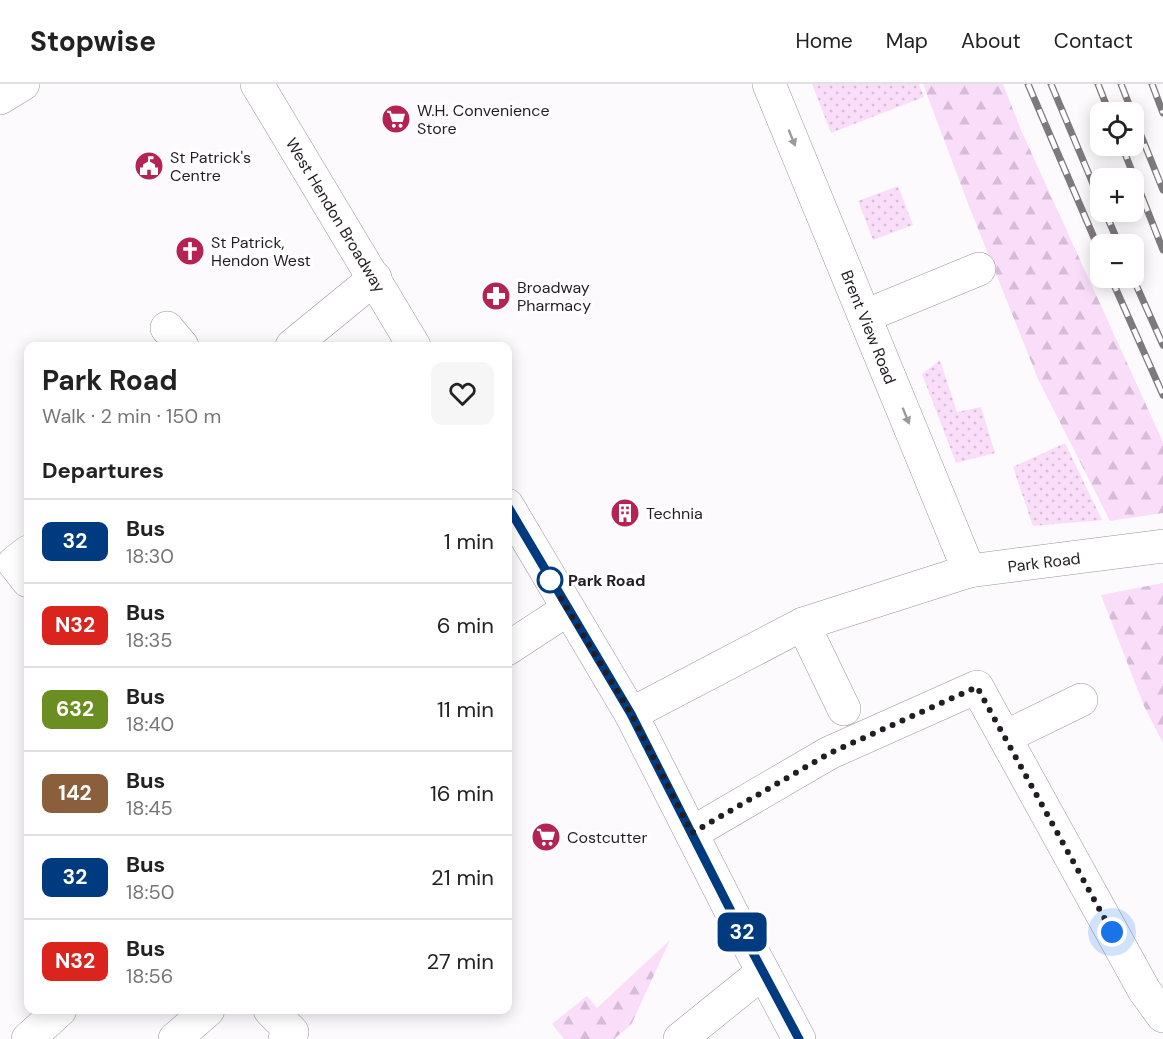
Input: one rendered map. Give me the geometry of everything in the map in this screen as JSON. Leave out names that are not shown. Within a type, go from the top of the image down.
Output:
[{"type":"street","points":[[0,98],[23,84]]},
{"type":"street","name":"West Hendon Broadway","points":[[257,84],[412,342]]},
{"type":"street","name":"Brent View Road","points":[[770,84],[969,571]]},
{"type":"street","points":[[865,316],[979,269]]},
{"type":"street","points":[[297,342],[375,278]]},
{"type":"street","points":[[512,514],[631,714],[799,1039]]},
{"type":"street","name":"Park Road","points":[[631,714],[802,624],[969,571],[1149,549]]},
{"type":"street","points":[[512,646],[568,609]]},
{"type":"street","points":[[802,624],[844,709]]},
{"type":"street","points":[[692,833],[830,753],[977,687],[1144,990],[1163,1016]]},
{"type":"street","points":[[1005,737],[1081,700]]},
{"type":"street","points":[[680,1039],[763,972]]},
{"type":"street","points":[[28,1039],[56,1014]]},
{"type":"street","points":[[175,1039],[203,1014]]},
{"type":"street","points":[[274,1014],[292,1032],[285,1039]]},
{"type":"green space","points":[[812,84],[919,84],[924,97],[831,133]]},
{"type":"green space","points":[[923,84],[1003,84],[1021,130],[1090,282],[1090,288],[1093,288],[1163,442],[1163,513],[1110,521],[1038,379]]},
{"type":"green space","points":[[898,186],[913,225],[873,240],[858,201]]},
{"type":"green space","points":[[940,360],[957,412],[981,407],[995,453],[956,463],[922,374]]},
{"type":"green space","points":[[1065,443],[1102,520],[1033,526],[1013,467]]},
{"type":"green space","points":[[1163,583],[1163,743],[1144,706],[1101,595]]},
{"type":"green space","points":[[670,940],[631,1025],[614,1039],[564,1039],[552,1024],[587,996],[597,1008]]},
{"type":"railway","points":[[1028,84],[1092,234]]},
{"type":"railway","points":[[1051,84],[1090,177]]},
{"type":"railway","points":[[1098,84],[1105,102]]},
{"type":"railway","points":[[1121,84],[1128,102]]},
{"type":"railway","points":[[1152,84],[1163,113]]},
{"type":"railway","points":[[1144,143],[1163,190]]},
{"type":"railway","points":[[1126,156],[1163,250]]},
{"type":"railway","points":[[1109,222],[1115,234]]},
{"type":"railway","points":[[1115,288],[1163,395]]},
{"type":"railway","points":[[1137,288],[1163,345]]},
{"type":"bus line","name":"32","points":[[512,514],[631,714],[737,923],[799,1039]]},
{"type":"place","name":"W.H. Convenience Store","points":[[396,119]]},
{"type":"place","name":"St Patrick's Centre","points":[[149,166]]},
{"type":"place","name":"St Patrick, Hendon West","points":[[190,251]]},
{"type":"place","name":"Broadway Pharmacy","points":[[496,296]]},
{"type":"place","name":"Technia","points":[[625,513]]},
{"type":"place","name":"Park Road","points":[[550,580]]},
{"type":"place","name":"Costcutter","points":[[546,837]]},
{"type":"route","points":[[550,580],[631,714],[692,833],[830,753],[977,687],[1112,932]]}]
